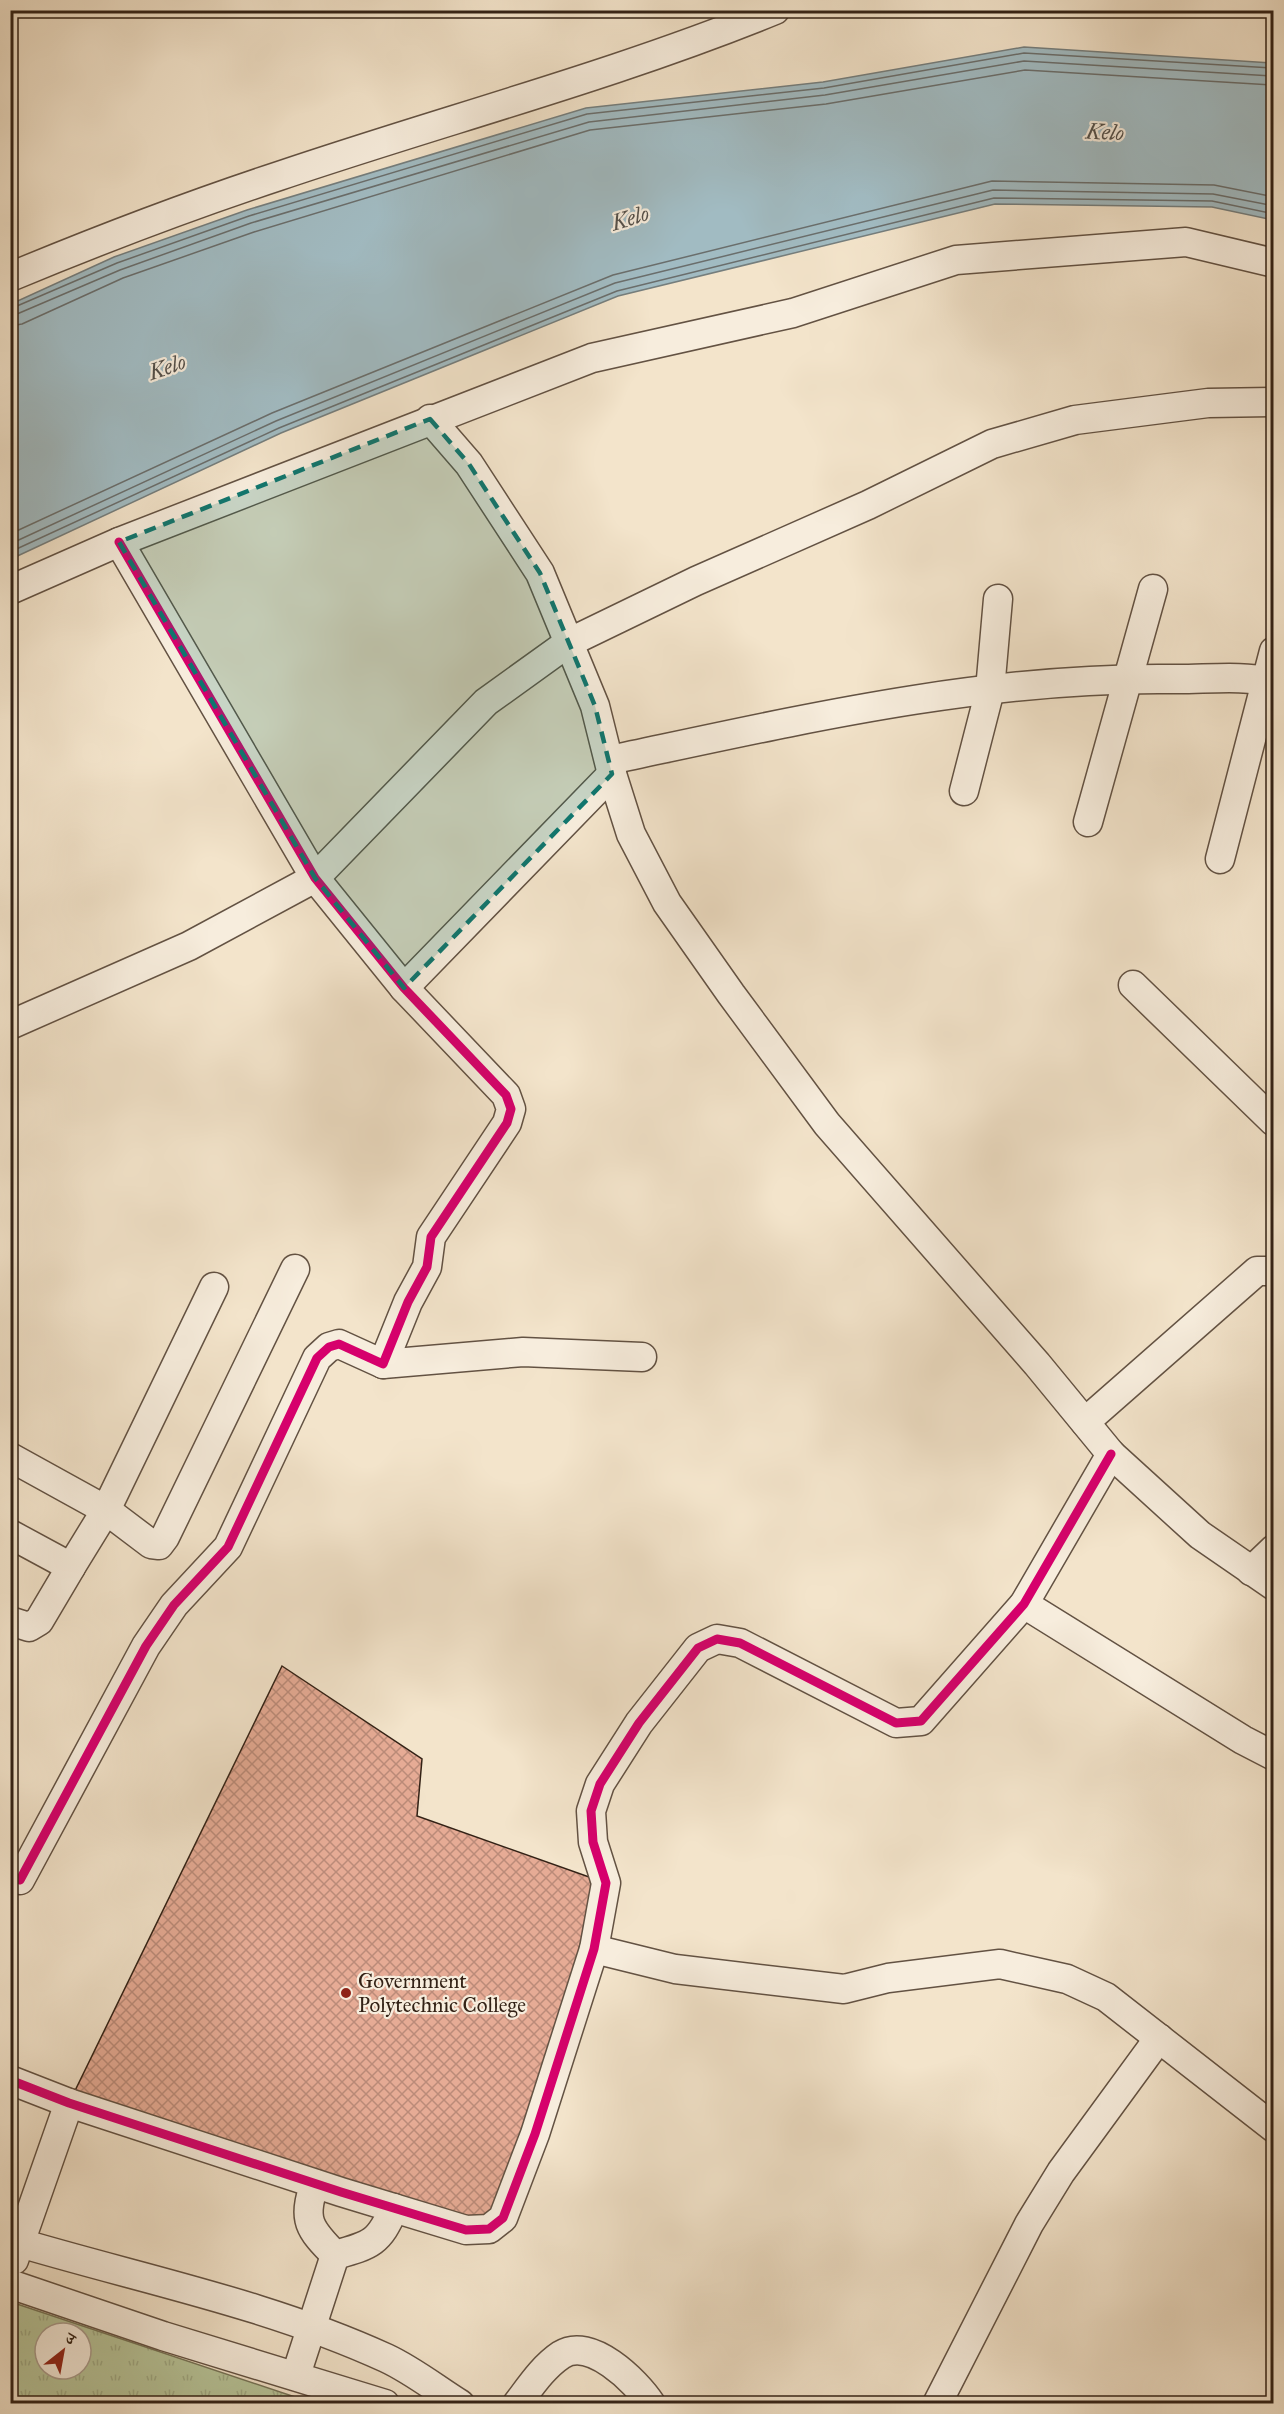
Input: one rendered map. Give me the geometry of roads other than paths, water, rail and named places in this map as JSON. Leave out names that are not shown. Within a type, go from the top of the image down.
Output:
[{"type":"street","points":[[10,277],[106,237],[279,176],[678,49],[775,10]]},
{"type":"street","points":[[10,590],[119,542],[430,419],[592,358],[793,313],[956,260],[1186,242],[1274,263]]},
{"type":"street","points":[[10,1025],[189,946],[315,878],[486,702],[568,642],[696,580],[868,505],[992,444],[1076,420],[1208,403],[1274,402]]},
{"type":"street","points":[[430,419],[469,464],[540,573],[595,706],[631,834],[667,903],[827,1124],[1111,1454],[1200,1535],[1262,1578],[1274,1549]]},
{"type":"street","points":[[119,542],[315,878],[404,988],[506,1095],[511,1109],[507,1123],[431,1236],[427,1267],[408,1302],[383,1364]]},
{"type":"street","points":[[1088,822],[1130,679],[1153,590]]},
{"type":"street","points":[[964,791],[990,690],[998,599]]},
{"type":"street","points":[[1220,859],[1269,681],[1274,651]]},
{"type":"street","points":[[404,988],[611,767],[860,707],[990,690],[1130,679],[1269,681]]},
{"type":"street","points":[[1133,985],[1274,1122]]},
{"type":"street","points":[[10,1457],[106,1510],[151,1544],[159,1545],[164,1540],[295,1269]]},
{"type":"street","points":[[1085,1422],[1257,1272],[1274,1271]]},
{"type":"street","points":[[13,1627],[29,1626],[39,1621],[106,1510],[214,1287]]},
{"type":"street","points":[[20,1880],[146,1646],[174,1605],[228,1547],[317,1358],[329,1347],[339,1344],[383,1364],[523,1352],[642,1357]]},
{"type":"street","points":[[10,2080],[69,2103],[315,2184],[466,2230],[489,2229],[503,2218],[535,2134],[594,1949],[606,1883],[593,1842],[591,1811],[600,1784],[639,1723],[698,1648],[717,1640],[740,1643],[897,1723],[921,1721],[1024,1604],[1111,1454]]},
{"type":"street","points":[[10,1534],[71,1567]]},
{"type":"street","points":[[1024,1604],[1243,1740],[1274,1756]]},
{"type":"street","points":[[594,1949],[675,1969],[844,1989],[888,1978],[1000,1964],[1077,1983],[1106,1997],[1274,2128]]},
{"type":"street","points":[[937,2403],[1034,2216],[1061,2172],[1159,2038]]},
{"type":"street","points":[[10,2271],[15,2242],[69,2103]]},
{"type":"street","points":[[315,2184],[307,2205],[312,2232],[335,2255]]},
{"type":"street","points":[[335,2255],[361,2248],[383,2234],[394,2208]]},
{"type":"street","points":[[15,2242],[228,2300],[311,2329],[387,2359],[460,2403]]},
{"type":"street","points":[[296,2375],[335,2255]]},
{"type":"street","points":[[10,2284],[163,2336],[386,2403]]},
{"type":"street","points":[[517,2403],[549,2365],[562,2354],[575,2350],[588,2352],[609,2363],[639,2385],[651,2403]]},
{"type":"water","name":"Kelo","points":[[1024,47],[1273,63],[1273,220],[1212,207],[995,204],[618,296],[281,433],[11,559],[11,304],[114,257],[247,210],[586,108],[823,82]]},
{"type":"place","name":"Government Polytechnic College","points":[[346,1993]]}]
